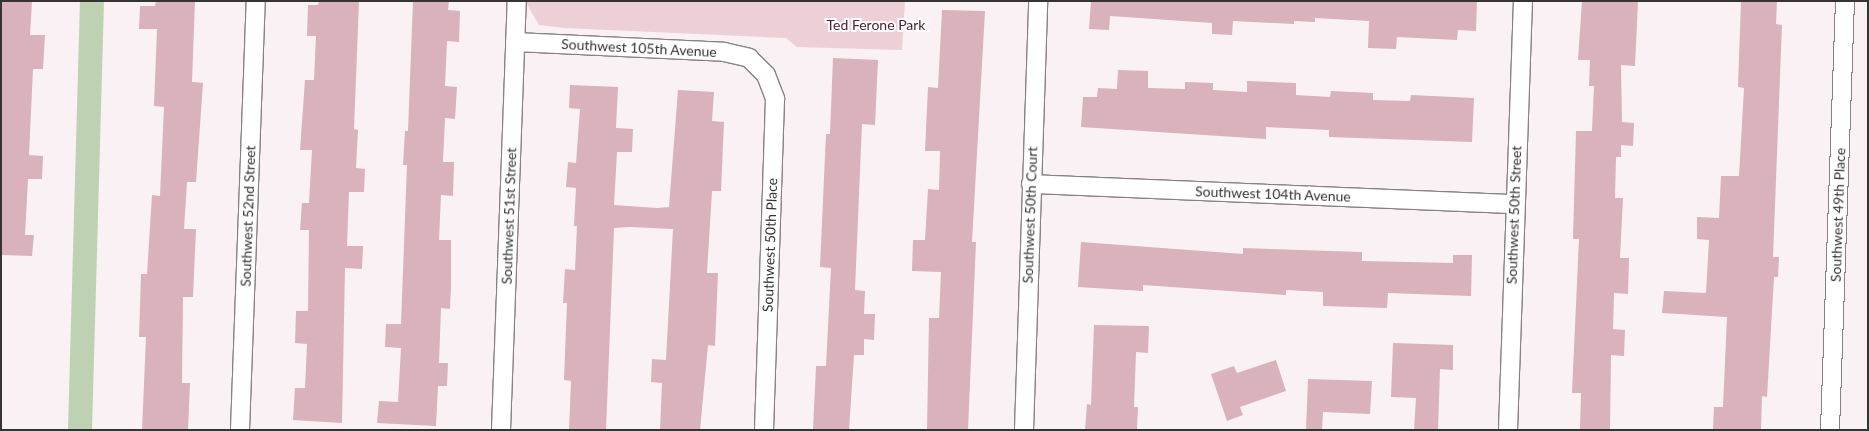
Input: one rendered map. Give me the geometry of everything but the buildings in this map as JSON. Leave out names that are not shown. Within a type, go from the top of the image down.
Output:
[{"type":"street","name":"Southwest 52nd Street","points":[[240,430],[256,1]]},
{"type":"street","name":"Southwest 51st Street","points":[[501,430],[517,1]]},
{"type":"street","name":"Southwest 50th Court","points":[[1024,430],[1038,1]]},
{"type":"street","name":"Southwest 50th Street","points":[[1508,430],[1514,204],[1523,1]]},
{"type":"street","name":"Southwest 49th Place","points":[[1830,430],[1845,1]]},
{"type":"street","name":"Southwest 105th Avenue","points":[[515,42],[724,52],[749,58],[759,65]]},
{"type":"street","name":"Southwest 50th Place","points":[[759,65],[772,85],[775,99],[764,430]]},
{"type":"street","name":"Southwest 104th Avenue","points":[[1031,184],[1514,204]]},
{"type":"green space","name":"Ted Ferone Park","points":[[525,1],[905,1],[902,50],[797,47],[786,38],[564,28],[539,25]]},
{"type":"waterway","points":[[80,430],[92,1]]}]
